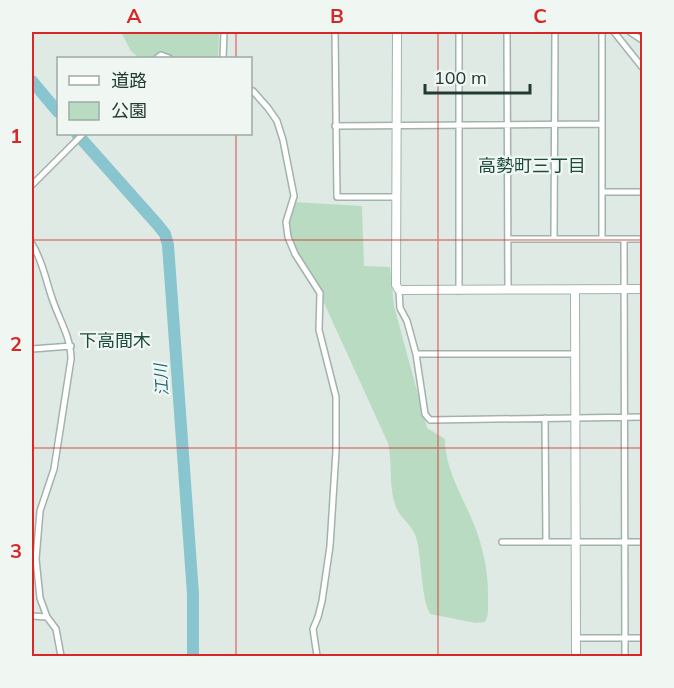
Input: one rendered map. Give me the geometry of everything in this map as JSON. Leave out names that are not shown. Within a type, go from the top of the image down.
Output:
[{"type":"street","points":[[223,57],[224,32]]},
{"type":"street","points":[[335,32],[337,197],[396,197]]},
{"type":"street","points":[[397,32],[396,285],[399,290],[400,308],[407,321],[416,354],[425,414],[430,420],[642,417]]},
{"type":"street","points":[[459,32],[459,291]]},
{"type":"street","points":[[507,32],[508,290]]},
{"type":"street","points":[[554,239],[555,32]]},
{"type":"street","points":[[602,32],[602,239]]},
{"type":"street","points":[[614,32],[642,67]]},
{"type":"street","points":[[630,32],[642,40]]},
{"type":"street","points":[[252,92],[277,121],[283,140],[294,196],[286,222],[288,237],[295,254],[320,293],[319,330],[336,397],[336,451],[330,546],[322,601],[313,629],[317,657]]},
{"type":"street","points":[[335,126],[602,124]]},
{"type":"street","points":[[32,185],[82,135]]},
{"type":"street","points":[[602,192],[642,192]]},
{"type":"street","points":[[508,239],[642,239]]},
{"type":"street","points":[[624,239],[625,657]]},
{"type":"street","points":[[32,244],[40,259],[53,301],[71,346],[54,469],[40,511],[36,559],[40,598],[47,617],[56,629],[61,657]]},
{"type":"street","points":[[399,290],[642,289]]},
{"type":"street","points":[[575,290],[576,657]]},
{"type":"street","points":[[32,349],[71,346]]},
{"type":"street","points":[[416,354],[575,354]]},
{"type":"street","points":[[545,418],[546,542]]},
{"type":"street","points":[[32,510],[40,511]]},
{"type":"street","points":[[502,542],[642,542]]},
{"type":"street","points":[[32,616],[47,617]]},
{"type":"street","points":[[576,638],[642,638]]},
{"type":"green space","points":[[121,32],[219,32],[218,57],[138,57],[131,51]]},
{"type":"green space","points":[[292,202],[362,206],[364,266],[390,267],[394,306],[427,428],[445,439],[451,471],[480,541],[487,580],[488,611],[485,622],[476,623],[430,614],[425,598],[415,535],[398,512],[394,499],[388,443],[324,303],[288,237]]},
{"type":"waterway","name":"江川","points":[[32,81],[57,111]]},
{"type":"waterway","name":"江川","points":[[78,135],[157,224],[165,234],[168,245],[193,594],[193,656]]},
{"type":"district","name":"高勢町三丁目","points":[[532,166]]},
{"type":"district","name":"下高間木","points":[[115,341]]}]
